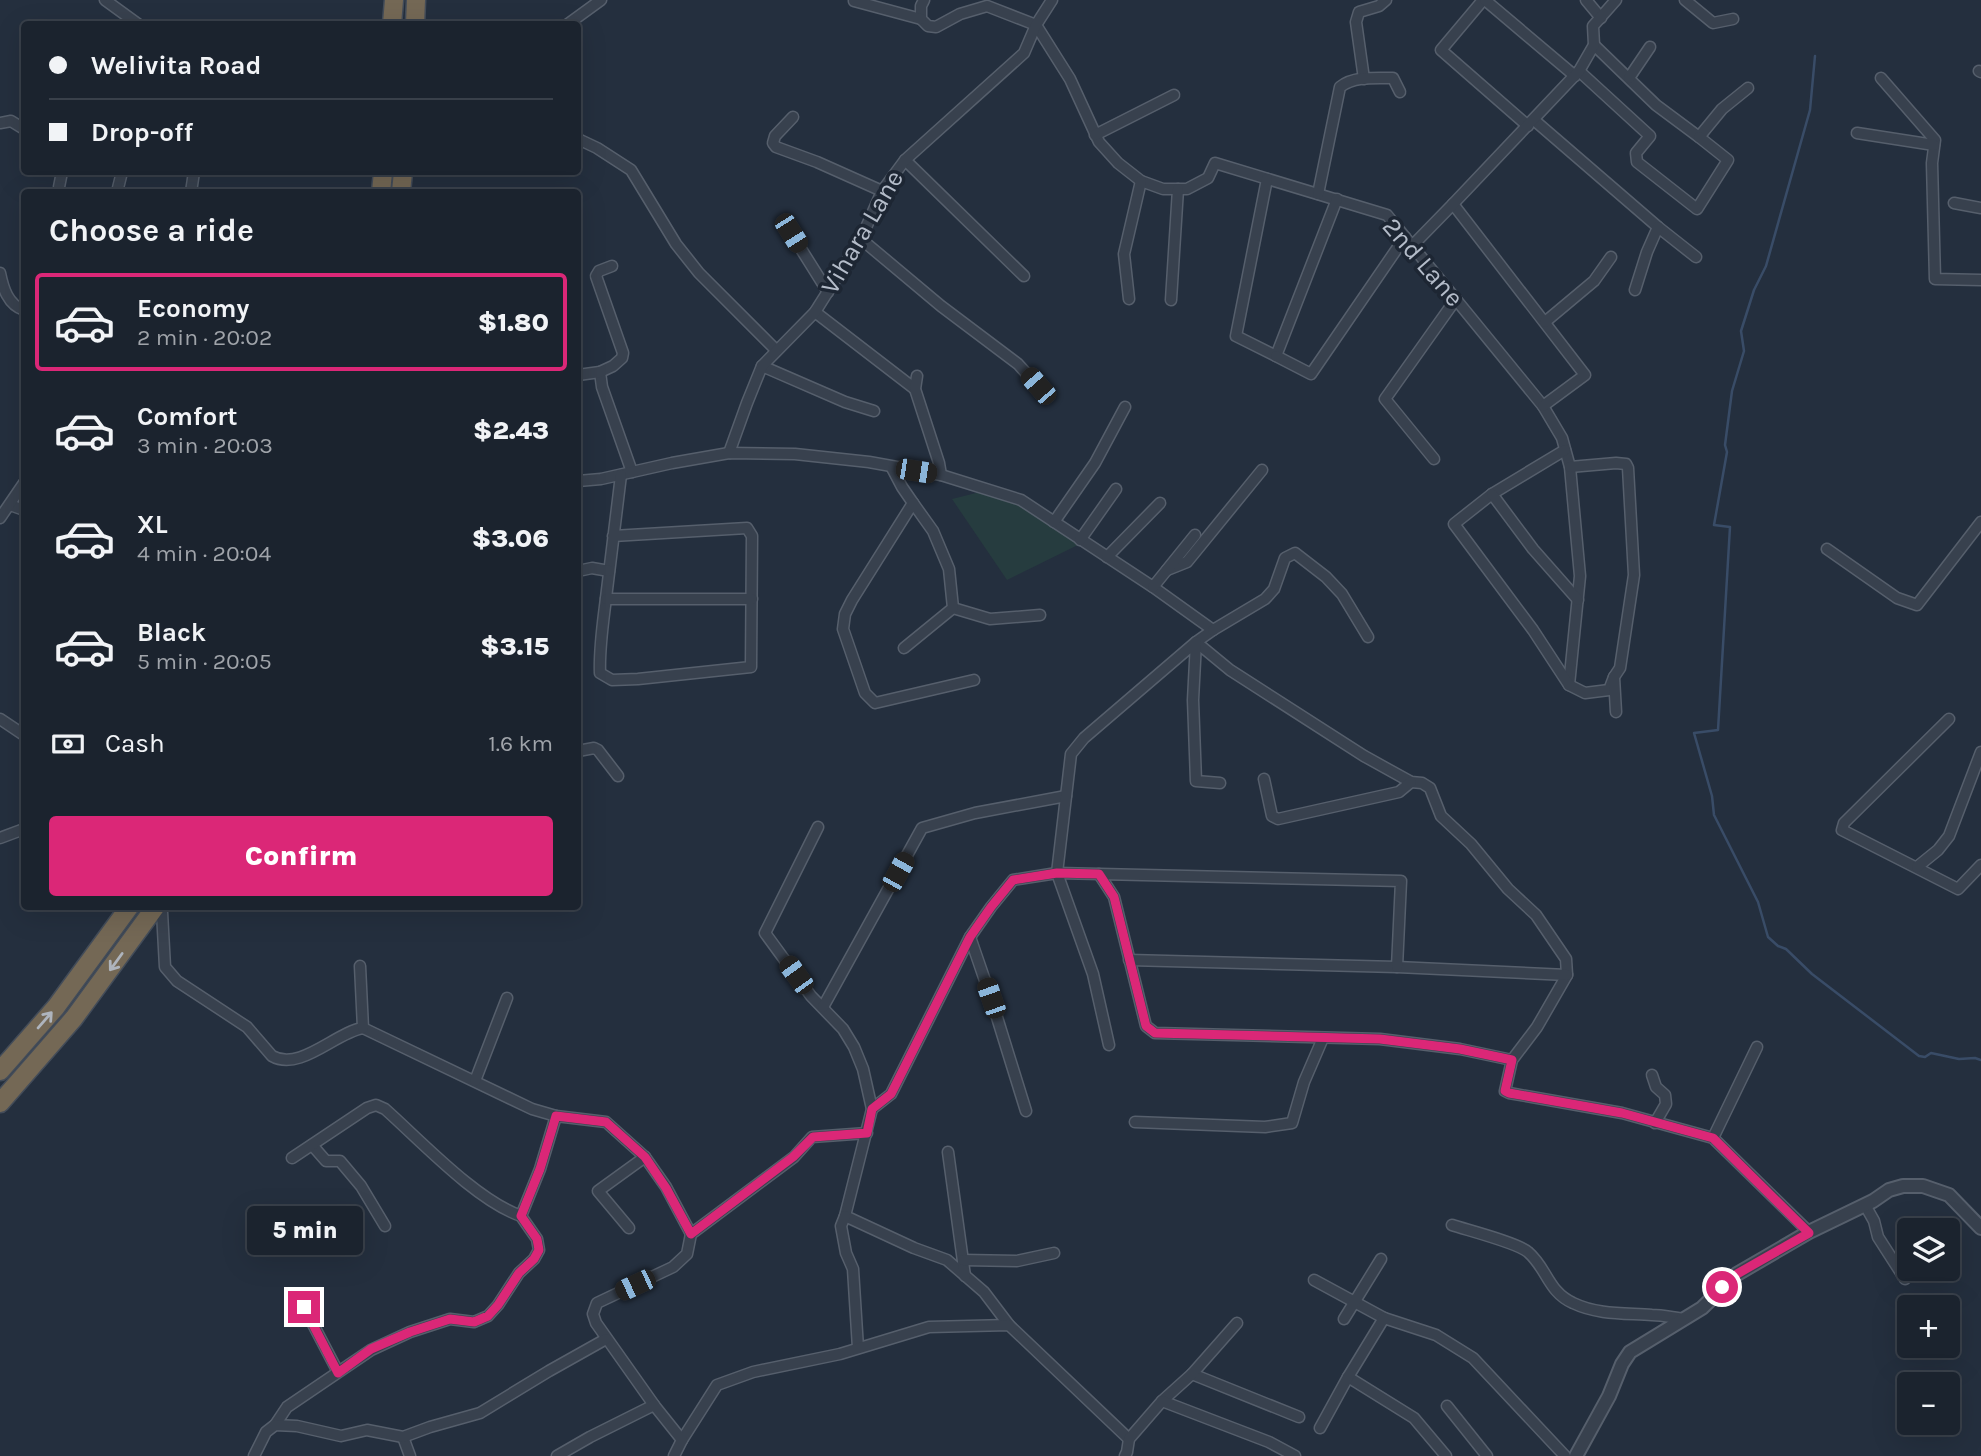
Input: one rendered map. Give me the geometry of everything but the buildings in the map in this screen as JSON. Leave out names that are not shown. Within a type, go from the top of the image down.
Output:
[{"type":"highway","points":[[392,21],[394,0]]},
{"type":"highway","points":[[415,21],[416,0]]},
{"type":"highway","points":[[0,1071],[56,1007],[127,910]]},
{"type":"highway","points":[[2,1102],[74,1018],[155,910]]},
{"type":"highway","points":[[0,1065],[23,1045]]},
{"type":"street","points":[[105,0],[134,21]]},
{"type":"street","points":[[572,21],[601,0]]},
{"type":"street","points":[[920,19],[921,6],[925,0]]},
{"type":"street","name":"Vihara Lane","points":[[729,453],[762,366],[815,312],[861,239],[882,191],[905,160],[1024,53],[1036,25],[1052,0]]},
{"type":"street","points":[[1364,79],[1356,22],[1359,12],[1379,6],[1386,0]]},
{"type":"street","points":[[1594,45],[1656,105],[1728,160],[1697,209],[1637,162],[1636,153],[1650,136],[1484,0],[1441,50],[1696,257]]},
{"type":"street","points":[[1586,0],[1601,18]]},
{"type":"street","points":[[1268,179],[1236,336],[1311,374],[1409,241],[1453,204],[1577,74],[1594,45],[1593,26],[1616,0]]},
{"type":"street","points":[[1685,0],[1713,23],[1734,19]]},
{"type":"street","points":[[854,1],[920,19],[928,26],[936,27],[960,14],[987,6],[1036,25],[1070,79],[1099,142],[1118,163],[1141,181],[1163,189],[1178,189],[1171,300]]},
{"type":"street","points":[[1629,78],[1650,47]]},
{"type":"street","points":[[1318,194],[1340,87],[1347,81],[1393,78],[1400,92]]},
{"type":"street","points":[[1881,78],[1935,140],[1932,163],[1935,279],[1981,280]]},
{"type":"street","points":[[1699,137],[1722,109],[1748,88]]},
{"type":"street","points":[[1095,135],[1174,95]]},
{"type":"street","points":[[793,117],[775,136],[773,143],[776,147],[882,191]]},
{"type":"street","points":[[0,123],[11,121],[21,127]]},
{"type":"street","points":[[1857,133],[1934,145]]},
{"type":"street","points":[[581,140],[631,170],[676,244],[699,272],[776,350]]},
{"type":"street","points":[[905,160],[1024,276]]},
{"type":"street","name":"2nd Lane","points":[[1178,189],[1187,189],[1208,178],[1215,163],[1387,215],[1543,406],[1562,438],[1570,467],[1580,576],[1569,685]]},
{"type":"street","points":[[60,187],[62,175]]},
{"type":"street","points":[[1129,299],[1124,254],[1141,181]]},
{"type":"street","points":[[1276,356],[1337,199]]},
{"type":"street","points":[[1954,203],[1981,208]]},
{"type":"street","points":[[1453,204],[1585,375],[1543,406]]},
{"type":"street","points":[[1635,290],[1658,227]]},
{"type":"street","points":[[791,233],[828,292]]},
{"type":"street","points":[[861,239],[941,306],[1018,364],[1038,386]]},
{"type":"street","points":[[1545,322],[1594,281],[1611,257]]},
{"type":"street","points":[[581,375],[600,372],[622,358],[623,353],[596,276],[599,271],[612,266]]},
{"type":"street","points":[[0,273],[1,288],[21,309]]},
{"type":"street","points":[[1434,459],[1385,399],[1455,299]]},
{"type":"street","points":[[815,312],[915,389]]},
{"type":"street","points":[[762,366],[845,402],[874,411]]},
{"type":"street","points":[[600,372],[626,473],[613,536],[599,657],[600,673],[612,680],[638,679],[751,667],[752,536],[747,528],[613,536]]},
{"type":"street","points":[[917,376],[915,389],[941,475]]},
{"type":"street","points":[[1054,522],[1095,463],[1125,407]]},
{"type":"street","points":[[1566,450],[1492,494],[1454,524],[1533,630],[1569,685],[1585,693],[1609,690],[1620,668],[1634,575],[1628,468],[1626,464],[1616,463],[1570,467]]},
{"type":"street","points":[[581,481],[729,453],[795,454],[869,462],[941,475],[1021,500],[1213,630]]},
{"type":"street","points":[[892,468],[933,531],[949,569],[953,608]]},
{"type":"street","points":[[1167,570],[1187,562],[1262,470]]},
{"type":"street","points":[[0,518],[21,488]]},
{"type":"street","points":[[1080,540],[1116,489]]},
{"type":"street","points":[[1492,494],[1533,549],[1578,600]]},
{"type":"street","points":[[913,503],[845,614],[843,629],[865,693],[875,703],[974,680]]},
{"type":"street","points":[[1107,557],[1160,503]]},
{"type":"street","points":[[9,505],[21,509]]},
{"type":"street","points":[[1827,549],[1898,598],[1917,605],[1981,522]]},
{"type":"street","points":[[1153,587],[1195,536]]},
{"type":"street","points":[[1109,1045],[1093,974],[1057,873],[1071,754],[1084,738],[1196,642],[1265,599],[1274,589],[1284,558],[1295,553],[1326,577],[1342,594],[1368,637]]},
{"type":"street","points":[[581,570],[592,568],[609,571]]},
{"type":"street","points":[[606,598],[752,599]]},
{"type":"street","points":[[953,608],[990,619],[1040,615]]},
{"type":"street","points":[[904,648],[953,608]]},
{"type":"street","points":[[1196,642],[1230,670],[1364,756],[1411,782],[1422,783],[1430,788],[1441,816],[1471,844],[1508,889],[1536,915],[1566,959],[1567,975],[1537,1027],[1512,1060],[1505,1091],[1622,1113],[1713,1138],[1809,1233]]},
{"type":"street","points":[[1196,642],[1196,781],[1220,783]]},
{"type":"street","points":[[1614,677],[1616,712]]},
{"type":"street","points":[[0,719],[21,733]]},
{"type":"street","points":[[1949,719],[1844,823],[1842,830],[1958,889],[1981,864]]},
{"type":"street","points":[[581,750],[594,748],[598,750],[618,776]]},
{"type":"street","points":[[1917,867],[1938,850],[1949,836],[1981,752]]},
{"type":"street","points":[[1264,779],[1272,816],[1278,819],[1399,792],[1411,782]]},
{"type":"street","points":[[822,1007],[922,828],[975,813],[1066,796]]},
{"type":"street","points":[[818,827],[765,933],[811,996],[843,1029],[854,1047],[863,1069],[872,1109],[841,1226],[846,1253],[853,1269],[858,1348]]},
{"type":"street","points":[[0,838],[21,830]]},
{"type":"street","points":[[872,1109],[891,1094],[970,937],[1013,880],[1057,873],[1401,881],[1397,967]]},
{"type":"street","points":[[1099,874],[1114,897],[1146,1026],[1155,1033],[1380,1039],[1460,1049],[1512,1060]]},
{"type":"street","points":[[161,910],[165,967],[177,981],[247,1027],[277,1059],[288,1061],[315,1051],[355,1029],[363,1028],[532,1109],[556,1116],[606,1122],[645,1157],[666,1188],[691,1234],[687,1254],[673,1267],[597,1303],[593,1314],[606,1339],[682,1440]]},
{"type":"street","points":[[970,937],[1026,1111]]},
{"type":"street","points":[[1129,960],[1397,967],[1567,975]]},
{"type":"street","points":[[360,966],[363,1028]]},
{"type":"street","points":[[475,1081],[507,998]]},
{"type":"street","points":[[1135,1122],[1265,1127],[1292,1123],[1304,1082],[1323,1038]]},
{"type":"street","points":[[1713,1138],[1757,1047]]},
{"type":"street","points":[[1652,1075],[1656,1087],[1665,1095],[1666,1104],[1655,1123]]},
{"type":"street","points":[[254,1456],[266,1432],[275,1425],[287,1407],[371,1349],[450,1319],[474,1322],[488,1316],[539,1250],[537,1239],[521,1216],[507,1211],[461,1178],[386,1109],[376,1105],[367,1108],[292,1158]]},
{"type":"street","points":[[521,1216],[540,1169],[556,1116]]},
{"type":"street","points":[[691,1234],[793,1157],[813,1137],[867,1133]]},
{"type":"street","points":[[312,1144],[326,1161],[340,1161],[361,1186],[386,1226]]},
{"type":"street","points":[[948,1152],[965,1276]]},
{"type":"street","points":[[629,1228],[598,1191],[645,1157]]},
{"type":"street","points":[[1576,1456],[1609,1396],[1626,1357],[1643,1343],[1702,1308],[1737,1274],[1809,1233],[1889,1190],[1903,1186],[1923,1186],[1949,1195],[1981,1228]]},
{"type":"street","points":[[1864,1205],[1874,1221],[1878,1237],[1897,1267]]},
{"type":"street","points":[[845,1216],[947,1260],[984,1292],[1009,1325],[1129,1439]]},
{"type":"street","points":[[1452,1225],[1525,1249],[1538,1261],[1553,1290],[1570,1303],[1590,1310],[1684,1319]]},
{"type":"street","points":[[964,1260],[1017,1261],[1054,1253]]},
{"type":"street","points":[[1344,1319],[1381,1259]]},
{"type":"street","points":[[1314,1280],[1384,1318],[1436,1335],[1473,1358],[1565,1456]]},
{"type":"street","points":[[304,1307],[338,1373]]},
{"type":"street","points":[[1320,1428],[1384,1318]]},
{"type":"street","points":[[1129,1455],[1129,1439],[1237,1323]]},
{"type":"street","points":[[674,1456],[717,1385],[753,1372],[840,1354],[929,1327],[1009,1325]]},
{"type":"street","points":[[275,1425],[297,1426],[341,1436],[367,1430],[403,1437],[480,1413],[606,1339]]},
{"type":"street","points":[[1192,1374],[1299,1417]]},
{"type":"street","points":[[1348,1377],[1414,1418],[1446,1456]]},
{"type":"street","points":[[1162,1401],[1269,1442],[1295,1456]]},
{"type":"street","points":[[557,1456],[654,1405]]},
{"type":"street","points":[[1447,1406],[1487,1456]]},
{"type":"street","points":[[403,1437],[410,1456]]},
{"type":"green space","points":[[984,491],[1019,504],[1080,544],[1007,580],[952,499]]},
{"type":"waterway","points":[[1815,56],[1810,110],[1766,266],[1754,290],[1741,331],[1744,351],[1732,391],[1725,445],[1727,452],[1714,525],[1730,527],[1718,730],[1694,733],[1712,796],[1714,815],[1758,902],[1768,937],[1919,1056],[1925,1057],[1931,1053],[1981,1060]]},
{"type":"route","points":[[304,1307],[338,1373],[371,1349],[410,1332],[450,1319],[474,1322],[488,1316],[539,1250],[537,1239],[521,1216],[540,1169],[556,1116],[606,1122],[645,1157],[666,1188],[691,1234],[793,1157],[813,1137],[867,1133],[872,1109],[891,1094],[970,937],[991,907],[1013,880],[1057,873],[1099,874],[1114,897],[1146,1026],[1155,1033],[1380,1039],[1460,1049],[1512,1060],[1505,1091],[1509,1093],[1622,1113],[1713,1138],[1809,1233],[1737,1274],[1722,1287]]}]
